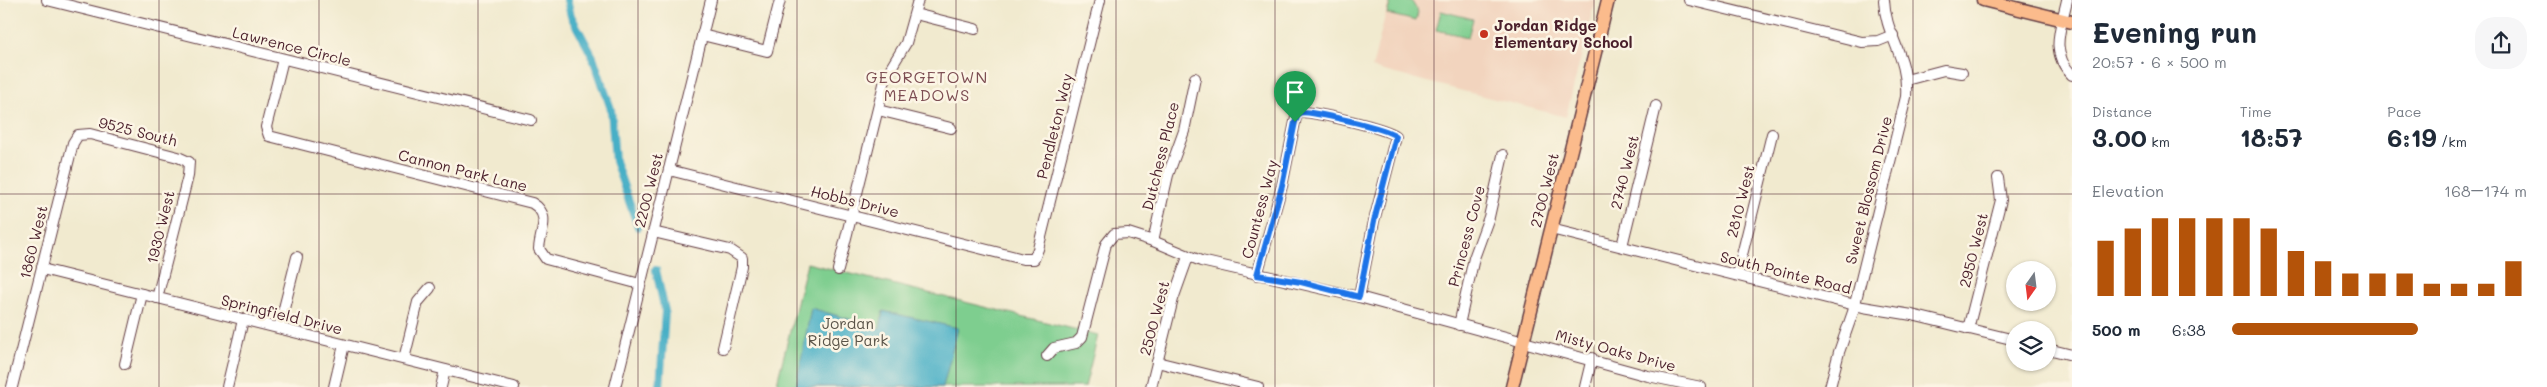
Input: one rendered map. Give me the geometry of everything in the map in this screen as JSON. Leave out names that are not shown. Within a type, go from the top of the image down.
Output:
[{"type":"main road","name":"2700 West","points":[[1512,387],[1608,0]]},
{"type":"main road","points":[[1983,0],[2067,21]]},
{"type":"street","name":"Lawrence Circle","points":[[46,0],[531,120]]},
{"type":"street","name":"2200 West","points":[[615,387],[711,0]]},
{"type":"street","points":[[702,35],[767,51],[780,0]]},
{"type":"street","points":[[838,270],[886,76],[906,43],[918,0]]},
{"type":"street","name":"Pendleton Way","points":[[1034,259],[1100,0]]},
{"type":"street","points":[[1689,0],[1853,41],[1870,43],[1893,36]]},
{"type":"street","name":"Sweet Blossom Drive","points":[[1830,387],[1855,305],[1904,106],[1906,80],[1902,58],[1884,12],[1884,0]]},
{"type":"street","points":[[2067,0],[2067,21],[2058,49],[2065,68],[2072,75]]},
{"type":"street","points":[[915,14],[975,29]]},
{"type":"street","name":"Cannon Park Lane","points":[[283,59],[266,127],[267,134],[272,138],[532,202],[541,210],[544,218],[539,248],[546,259],[640,284]]},
{"type":"street","points":[[1906,80],[1944,70],[1962,73]]},
{"type":"street","name":"Dutchess Place","points":[[1153,241],[1168,175],[1184,131],[1196,78]]},
{"type":"street","name":"2740 West","points":[[1622,246],[1656,106]]},
{"type":"street","points":[[878,110],[951,128]]},
{"type":"street","name":"Countess Way","points":[[1257,275],[1282,186],[1295,122],[1299,112],[1313,113],[1391,132],[1396,136],[1374,221],[1359,297]]},
{"type":"street","name":"9525 South","points":[[78,134],[90,134],[178,157],[189,162]]},
{"type":"street","name":"1860 West","points":[[12,387],[73,143],[78,134]]},
{"type":"street","name":"2810 West","points":[[1738,275],[1772,134]]},
{"type":"street","name":"Princess Cove","points":[[1459,325],[1474,258],[1489,217],[1503,155]]},
{"type":"street","name":"1930 West","points":[[157,298],[188,176],[189,162]]},
{"type":"street","name":"Hobbs Drive","points":[[668,170],[1023,259],[1034,259]]},
{"type":"street","name":"2950 West","points":[[1968,329],[2001,200],[1998,178]]},
{"type":"street","name":"South Pointe Road","points":[[1551,229],[1855,305],[1912,315],[2006,338]]},
{"type":"street","points":[[653,232],[730,250],[742,258],[742,268],[723,348]]},
{"type":"street","name":"Misty Oaks Drive","points":[[1047,356],[1054,348],[1076,343],[1082,337],[1108,239],[1121,232],[1153,241],[1188,257],[1257,275],[1301,282],[1523,342],[1592,358],[1648,376],[1701,387]]},
{"type":"street","points":[[279,328],[297,257]]},
{"type":"street","name":"2500 West","points":[[1151,387],[1174,293],[1188,257]]},
{"type":"street","name":"Springfield Drive","points":[[42,269],[514,387]]},
{"type":"street","points":[[404,359],[418,302],[430,288]]},
{"type":"street","points":[[125,364],[142,294]]},
{"type":"street","points":[[227,387],[243,320]]},
{"type":"street","points":[[334,387],[344,345]]},
{"type":"street","points":[[2056,350],[2072,355]]},
{"type":"street","points":[[1586,387],[1592,358]]},
{"type":"street","points":[[1157,362],[1258,387]]},
{"type":"street","points":[[441,387],[445,370]]},
{"type":"shaded area","name":"Jordan Ridge Elementary School","points":[[1389,0],[1595,0],[1566,117],[1372,68]]},
{"type":"green space","points":[[1391,0],[1411,0],[1418,12],[1416,21],[1387,14]]},
{"type":"green space","points":[[1441,11],[1473,19],[1468,37],[1436,30]]},
{"type":"green space","name":"Jordan Ridge Park","points":[[807,263],[1098,335],[1085,387],[776,387]]},
{"type":"water","points":[[811,308],[880,328],[883,311],[958,328],[943,387],[796,387]]},
{"type":"waterway","points":[[567,0],[571,16],[593,57],[611,109],[615,161],[638,227]]},
{"type":"waterway","points":[[656,270],[665,311],[660,387]]},
{"type":"place","name":"Jordan Ridge Elementary School","points":[[1484,34]]},
{"type":"district","name":"GEORGETOWN MEADOWS","points":[[927,85]]},
{"type":"route","points":[[1299,112],[1309,112],[1384,130],[1396,136],[1394,153],[1374,221],[1359,297],[1301,282],[1257,275],[1282,186],[1295,122],[1299,112]]}]
